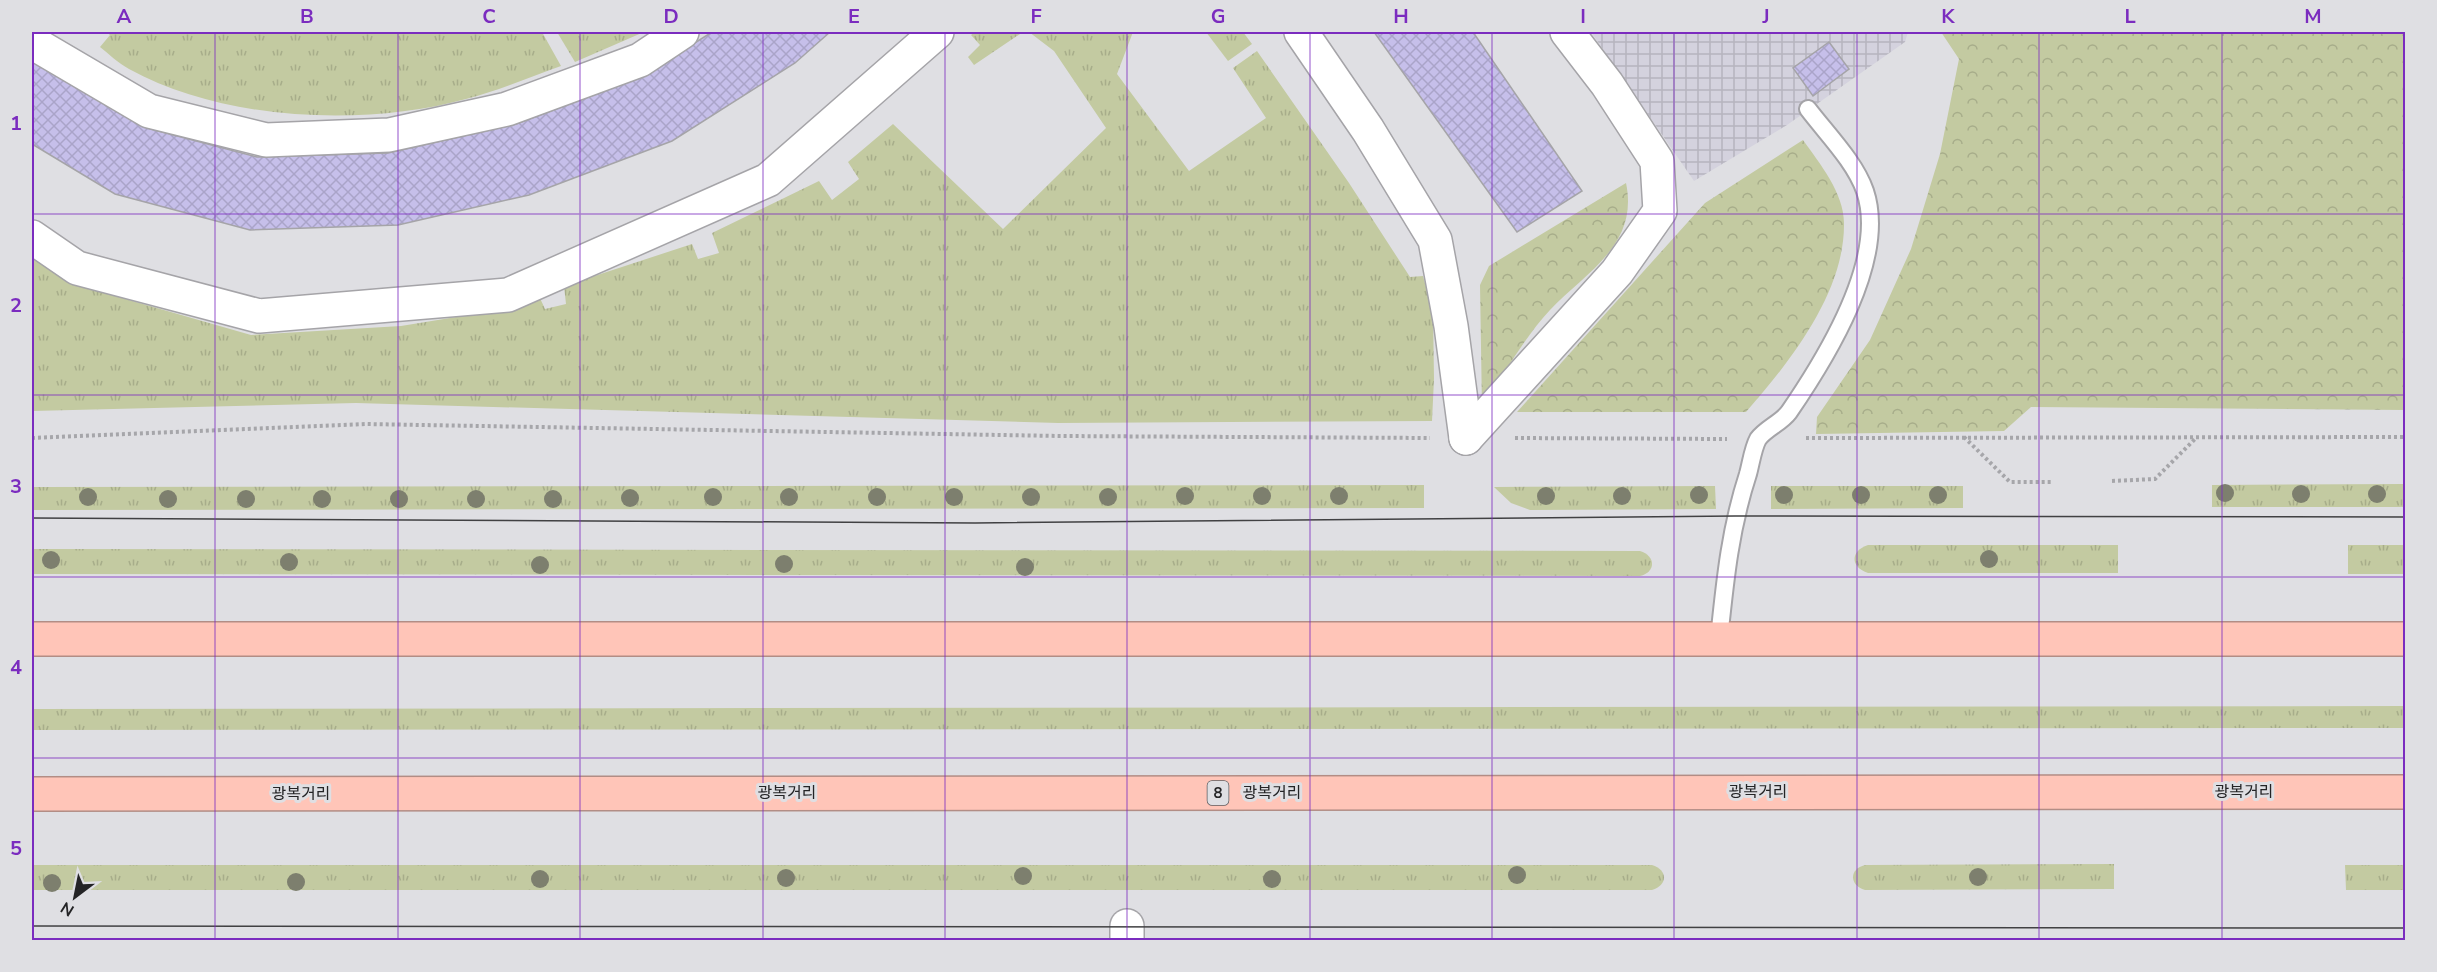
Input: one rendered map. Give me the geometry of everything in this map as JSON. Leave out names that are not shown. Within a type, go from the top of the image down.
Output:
[{"type":"highway","points":[[32,639],[2406,639]]},
{"type":"highway","name":"광복거리","points":[[32,794],[2406,792]]},
{"type":"street","points":[[32,37],[40,47],[149,111],[266,140],[389,135],[507,109],[640,60],[682,32]]},
{"type":"street","points":[[32,237],[77,268],[259,316],[508,295],[768,180],[937,32]]},
{"type":"street","points":[[1300,32],[1368,130],[1435,240],[1451,326],[1466,438]]},
{"type":"street","points":[[1466,438],[1617,272],[1660,211],[1657,161],[1607,84],[1567,32]]},
{"type":"lane","points":[[1719,639],[1731,535],[1759,439],[1787,415],[1825,357],[1857,291],[1872,225],[1865,191],[1851,167],[1808,109]]},
{"type":"path","points":[[32,438],[365,424],[1059,436],[1759,439],[2406,437]]},
{"type":"path","points":[[1964,437],[2010,482],[2052,482]]},
{"type":"path","points":[[2112,481],[2155,479],[2197,437]]},
{"type":"shaded area","points":[[1591,32],[1908,32],[1905,42],[1787,125],[1694,181]]},
{"type":"green space","points":[[106,32],[542,32],[561,66],[490,92],[426,108],[339,116],[294,114],[250,109],[207,100],[166,86],[125,67],[100,47],[110,35]]},
{"type":"green space","points":[[557,32],[644,32],[575,62]]},
{"type":"green space","points":[[975,32],[1023,32],[974,65],[968,57],[980,45],[971,35]]},
{"type":"green space","points":[[1029,32],[1133,32],[1117,74],[1189,171],[1266,118],[1233,68],[1257,51],[1349,183],[1410,277],[1423,276],[1433,312],[1432,421],[1058,423],[356,403],[32,411],[32,259],[115,296],[251,335],[401,326],[493,311],[539,296],[545,309],[566,304],[564,286],[692,244],[698,259],[719,253],[712,233],[819,181],[832,200],[859,179],[848,162],[893,124],[1003,229],[1106,128],[1054,51]]},
{"type":"green space","points":[[1206,32],[1243,32],[1252,44],[1228,61]]},
{"type":"green space","points":[[1941,32],[2405,32],[2405,410],[2031,407],[2004,431],[1816,434],[1817,417],[1870,340],[1911,249],[1940,154],[1959,59]]},
{"type":"green space","points":[[1803,140],[1824,169],[1840,202],[1844,225],[1842,251],[1835,276],[1811,326],[1779,372],[1746,412],[1517,412],[1705,203]]},
{"type":"green space","points":[[1626,183],[1628,205],[1625,224],[1617,240],[1606,256],[1540,321],[1482,409],[1480,285],[1489,266]]},
{"type":"green space","points":[[2405,484],[2405,507],[2212,507],[2212,485]]},
{"type":"green space","points":[[1424,485],[1424,508],[32,510],[32,487]]},
{"type":"green space","points":[[1715,486],[1716,509],[1530,510],[1511,503],[1494,487]]},
{"type":"green space","points":[[1771,486],[1963,486],[1963,508],[1771,509]]},
{"type":"green space","points":[[1868,545],[2118,545],[2118,573],[1868,573],[1858,567],[1854,559],[1858,551]]},
{"type":"green space","points":[[2348,545],[2405,545],[2405,574],[2348,574]]},
{"type":"green space","points":[[32,549],[1640,551],[1649,556],[1652,564],[1649,571],[1640,576],[32,574]]},
{"type":"green space","points":[[2405,706],[2405,728],[32,730],[32,709]]},
{"type":"green space","points":[[2114,864],[2114,889],[1865,890],[1856,885],[1853,877],[1856,870],[1865,865]]},
{"type":"green space","points":[[32,865],[1652,865],[1661,870],[1664,878],[1661,885],[1652,890],[32,890]]},
{"type":"green space","points":[[2345,865],[2405,865],[2405,890],[2346,890]]},
{"type":"building","points":[[712,32],[830,32],[795,63],[672,141],[529,195],[398,225],[250,230],[115,194],[32,144],[32,58],[147,128],[257,157],[388,153],[516,124],[641,77]]},
{"type":"building","points":[[1374,32],[1473,32],[1582,191],[1517,232]]},
{"type":"building","points":[[1829,42],[1849,69],[1813,96],[1793,68]]},
{"type":"tram line","points":[[32,518],[975,523],[1735,516],[2406,517]]},
{"type":"tram line","points":[[32,926],[2406,928]]}]
